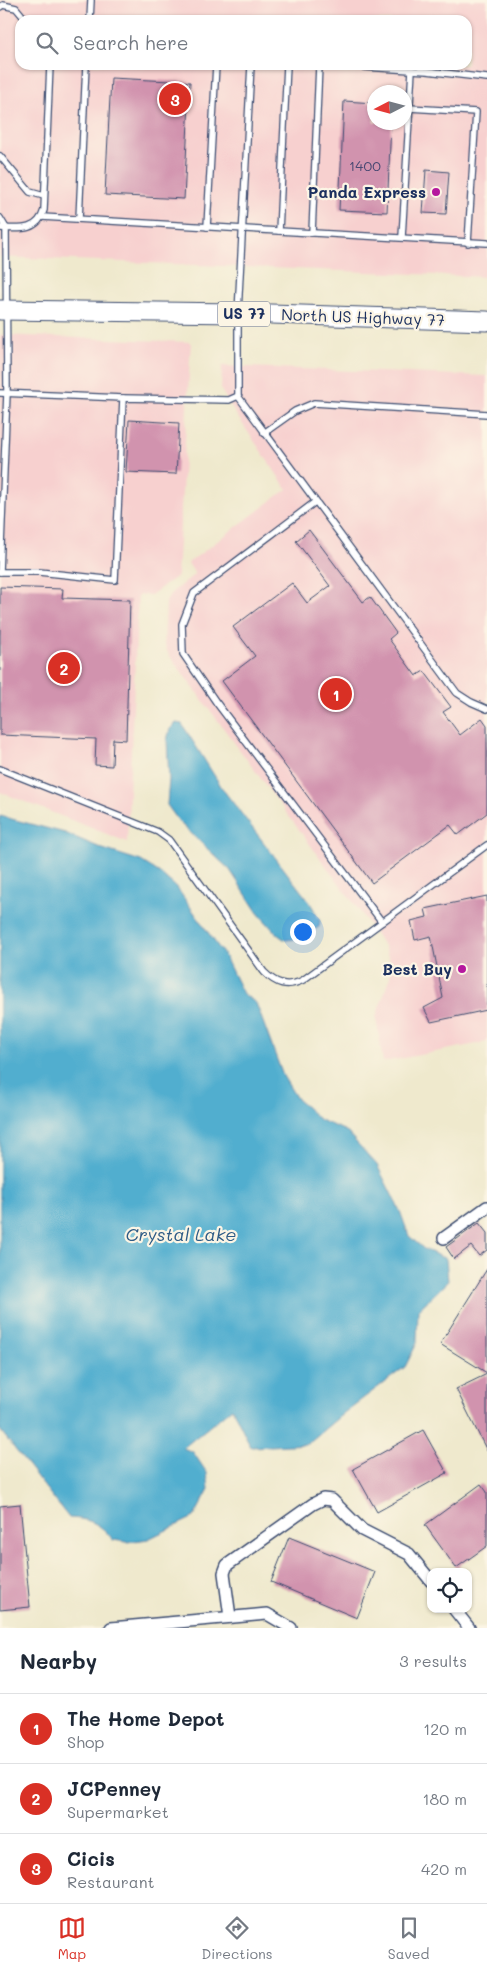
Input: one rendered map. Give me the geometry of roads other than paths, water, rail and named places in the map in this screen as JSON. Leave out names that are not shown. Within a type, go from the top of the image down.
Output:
[{"type":"main road","name":"North US Highway 77","points":[[3,310],[238,313],[487,322]]},
{"type":"street","points":[[444,1238],[487,1207]]},
{"type":"street","points":[[230,1617],[224,1573],[228,1565],[313,1504],[323,1499],[332,1500],[362,1530],[408,1554],[427,1576]]},
{"type":"street","points":[[457,1613],[469,1628]]},
{"type":"street","points":[[111,1628],[266,1614],[290,1628]]},
{"type":"lane","points":[[90,15],[91,0]]},
{"type":"lane","points":[[3,4],[16,8],[22,15]]},
{"type":"lane","points":[[3,228],[33,227],[42,217],[50,70]]},
{"type":"lane","points":[[79,219],[86,70]]},
{"type":"lane","points":[[207,227],[216,70]]},
{"type":"lane","points":[[251,70],[238,313],[238,396],[457,693],[487,709]]},
{"type":"lane","points":[[279,231],[287,70]]},
{"type":"lane","points":[[312,232],[319,70]]},
{"type":"lane","points":[[411,85],[412,70],[487,78]]},
{"type":"lane","points":[[412,108],[476,112],[468,243]]},
{"type":"lane","points":[[402,237],[408,130]]},
{"type":"lane","points":[[0,156],[30,192],[44,196]]},
{"type":"lane","points":[[42,217],[487,243]]},
{"type":"lane","points":[[0,218],[3,228],[3,310],[7,393],[0,572],[40,572],[115,580],[123,398]]},
{"type":"lane","points":[[0,393],[229,400],[238,396]]},
{"type":"lane","points":[[264,433],[296,411],[314,403],[487,414]]},
{"type":"lane","points":[[315,502],[194,593],[182,624],[183,654],[216,702],[382,922]]},
{"type":"lane","points":[[0,770],[158,832],[169,840],[264,972],[271,979],[282,985],[294,984],[303,980],[487,844]]},
{"type":"water","points":[[176,723],[182,724],[224,791],[311,904],[320,921],[319,927],[298,939],[285,940],[277,934],[258,913],[230,870],[180,823],[167,805],[169,779],[167,740],[170,729]]},
{"type":"water","name":"Crystal Lake","points":[[0,816],[65,833],[103,849],[141,861],[160,873],[177,888],[224,955],[243,994],[256,1003],[283,1076],[297,1099],[320,1120],[346,1131],[377,1165],[400,1211],[409,1236],[424,1249],[446,1259],[448,1281],[418,1310],[417,1343],[405,1367],[345,1412],[307,1444],[251,1447],[232,1408],[183,1448],[193,1452],[207,1473],[209,1489],[194,1517],[148,1539],[127,1542],[113,1540],[94,1523],[83,1519],[69,1518],[0,1430]]},
{"type":"place","name":"Cicis","points":[[175,99]]},
{"type":"place","name":"Panda Express","points":[[436,192]]},
{"type":"place","name":"JCPenney","points":[[64,668]]},
{"type":"place","name":"The Home Depot","points":[[336,694]]},
{"type":"place","name":"Best Buy","points":[[462,969]]}]
